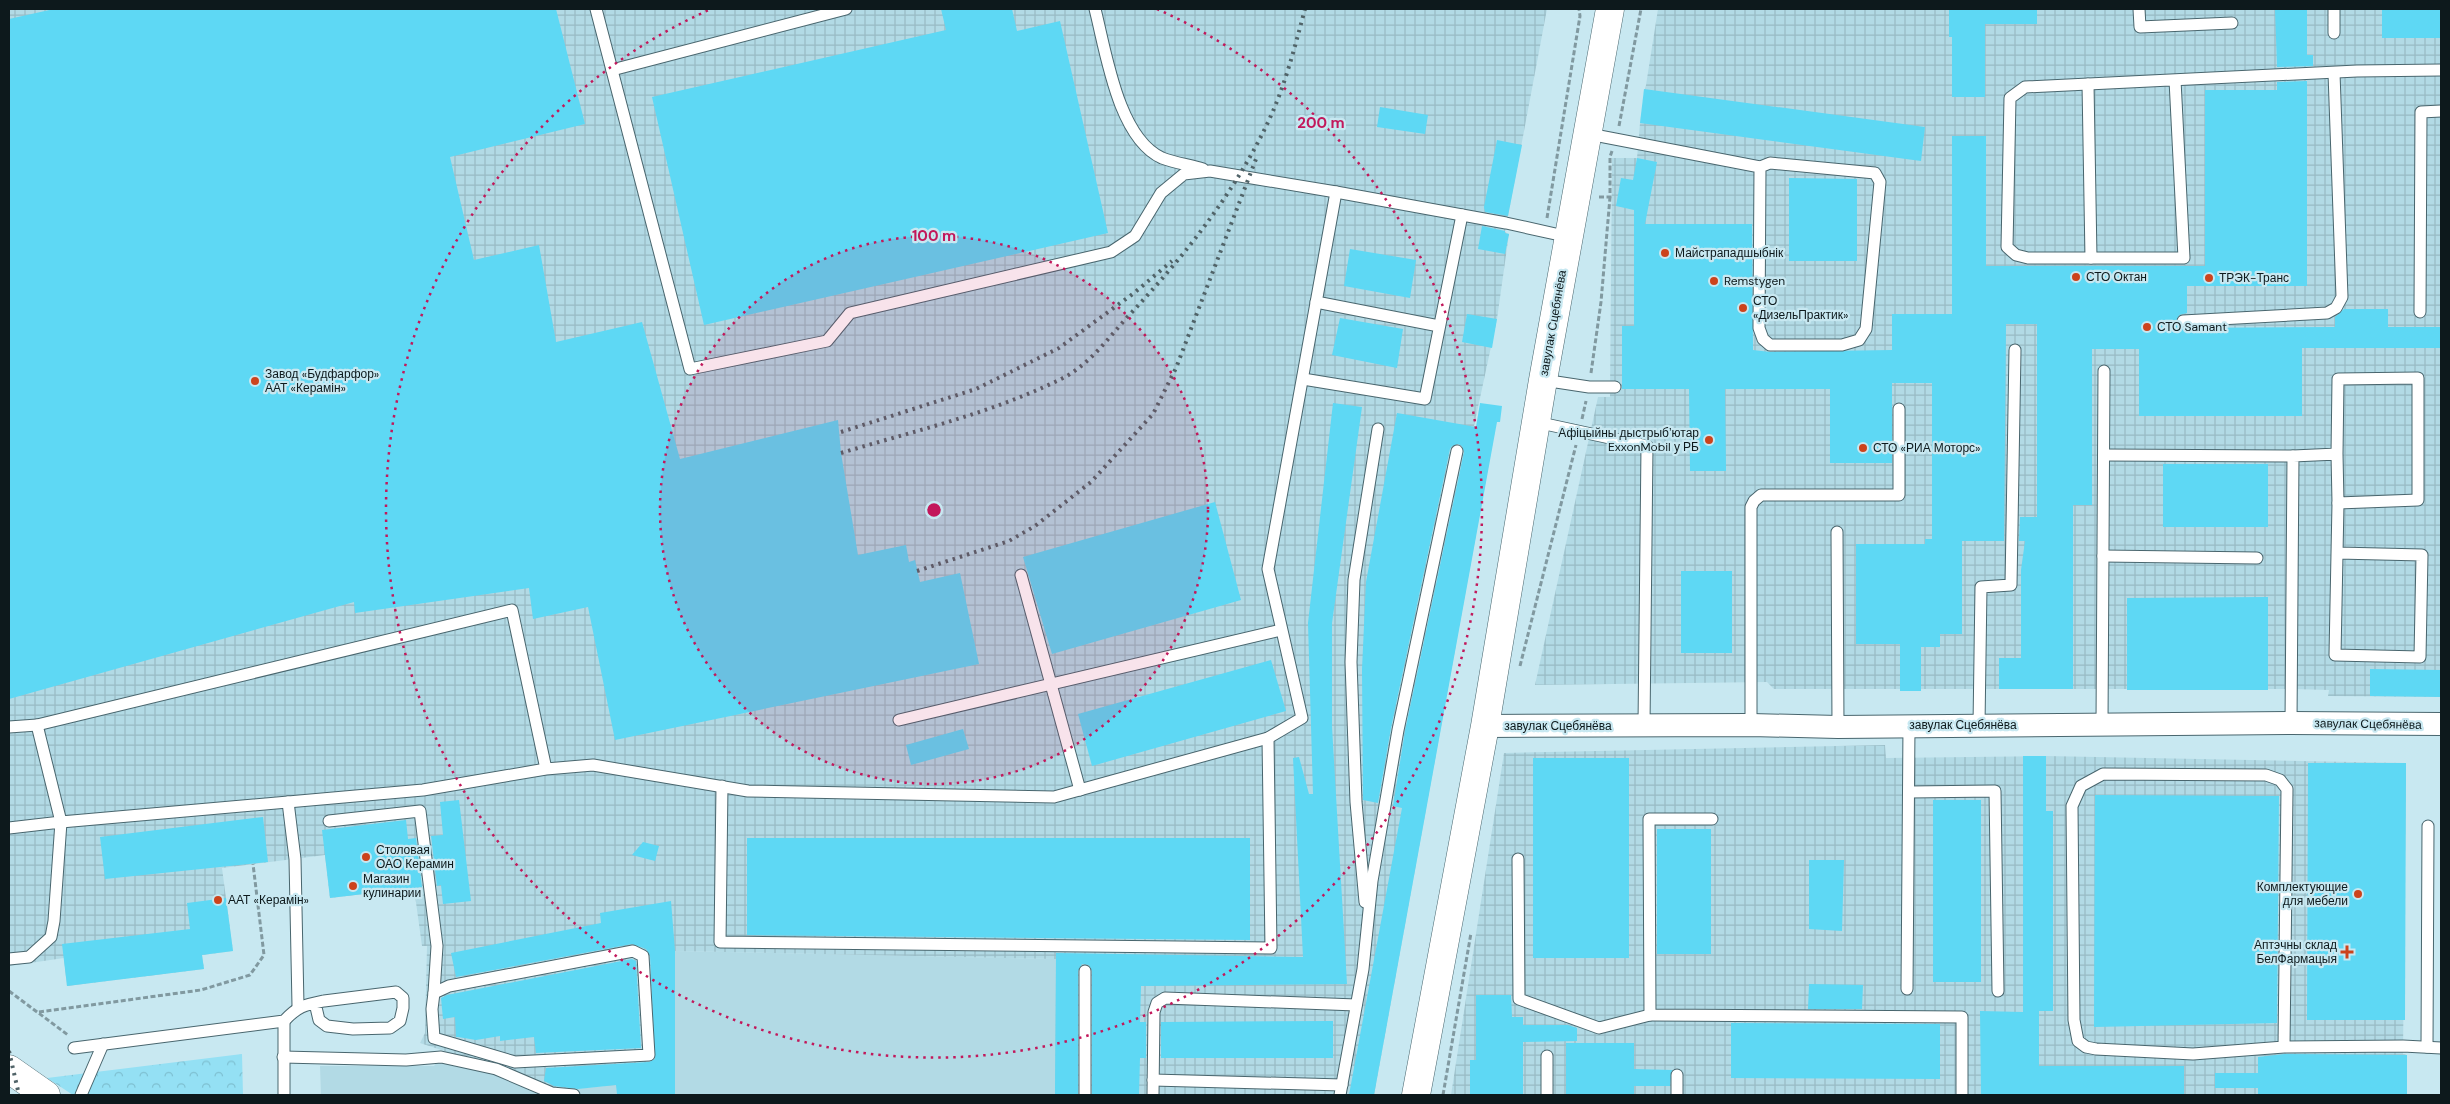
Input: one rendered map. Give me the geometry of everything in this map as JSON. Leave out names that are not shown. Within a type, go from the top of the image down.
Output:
[{"type":"street","name":"завулак Сцебянёва","points":[[1416,1095],[1485,726],[1543,380],[1557,235],[1589,134],[1610,9]]},
{"type":"street","name":"завулак Сцебянёва","points":[[1485,726],[1751,725],[1838,727],[2290,723],[2441,724]]},
{"type":"street","points":[[9,1069],[46,1095]]},
{"type":"lane","points":[[596,9],[690,370],[827,342],[850,313],[1111,252],[1135,236],[1161,193],[1184,174],[1210,171]]},
{"type":"lane","points":[[612,70],[824,12],[846,9]]},
{"type":"lane","points":[[1095,9],[1120,104],[1136,137],[1161,158],[1210,171],[1462,215],[1557,235]]},
{"type":"lane","points":[[2139,9],[2140,27],[2232,23]]},
{"type":"lane","points":[[2334,9],[2334,33]]},
{"type":"lane","points":[[2175,80],[2184,258],[2028,258],[2016,255],[2007,247],[2010,98],[2025,87],[2334,72],[2441,70]]},
{"type":"lane","points":[[2183,321],[2328,314],[2336,308],[2342,296],[2334,72]]},
{"type":"lane","points":[[2088,84],[2091,258]]},
{"type":"lane","points":[[2420,312],[2420,112],[2441,111]]},
{"type":"lane","points":[[1589,134],[1760,168],[1770,163],[1876,172],[1880,182],[1866,329],[1859,340],[1842,345],[1770,345],[1764,340],[1760,328],[1760,168]]},
{"type":"lane","points":[[9,828],[423,790],[546,768],[593,765],[748,791],[1054,797],[1268,738],[1302,718],[1268,570],[1336,192]]},
{"type":"lane","points":[[1303,379],[1425,398],[1462,215]]},
{"type":"lane","points":[[1316,302],[1439,326]]},
{"type":"lane","points":[[1979,725],[1981,587],[2011,585],[2015,350]]},
{"type":"lane","points":[[2102,724],[2104,371]]},
{"type":"lane","points":[[2338,503],[2418,500],[2418,378],[2338,379],[2337,454],[2338,553],[2335,655],[2420,657],[2422,555],[2338,553]]},
{"type":"lane","points":[[1543,380],[1590,387],[1615,387]]},
{"type":"lane","points":[[1751,725],[1751,507],[1754,501],[1761,496],[1899,495],[1899,409]]},
{"type":"lane","points":[[1536,422],[1647,446],[1644,726]]},
{"type":"lane","points":[[1367,924],[1356,802],[1351,662],[1354,580],[1378,429]]},
{"type":"lane","points":[[1153,1080],[1341,1090],[1356,1005],[1398,730],[1457,451]]},
{"type":"lane","points":[[2104,455],[2293,456],[2337,454]]},
{"type":"lane","points":[[2290,723],[2293,456]]},
{"type":"lane","points":[[1837,532],[1838,727]]},
{"type":"lane","points":[[2102,556],[2257,558]]},
{"type":"lane","points":[[1021,574],[1080,790]]},
{"type":"lane","points":[[9,727],[37,725],[512,610],[546,768]]},
{"type":"lane","points":[[899,720],[1281,630]]},
{"type":"lane","points":[[9,959],[29,957],[51,937],[54,921],[61,822],[37,725]]},
{"type":"lane","points":[[1907,989],[1909,726]]},
{"type":"lane","points":[[722,786],[720,942],[1270,948],[1268,738]]},
{"type":"lane","points":[[2284,1047],[2287,789],[2280,780],[2266,775],[2188,773],[2104,774],[2082,786],[2072,806],[2074,1020],[2078,1042],[2086,1047],[2096,1049],[2193,1054],[2284,1047],[2427,1046],[2441,1048]]},
{"type":"lane","points":[[1909,792],[1995,791],[1998,992]]},
{"type":"lane","points":[[288,802],[295,859],[298,1006]]},
{"type":"lane","points":[[329,821],[420,811],[437,946],[432,1009],[434,1038],[428,1058]]},
{"type":"lane","points":[[1650,1016],[1649,819],[1712,818]]},
{"type":"lane","points":[[2427,1046],[2428,826]]},
{"type":"lane","points":[[1518,859],[1519,999],[1599,1028],[1650,1016],[1962,1017],[1962,1095]]},
{"type":"lane","points":[[434,993],[449,986],[633,951],[643,956],[649,1055],[515,1062],[434,1038]]},
{"type":"lane","points":[[1085,971],[1085,1095]]},
{"type":"lane","points":[[79,1048],[284,1020],[298,1006],[315,1003],[396,992],[403,998],[403,1008],[400,1021],[390,1028],[353,1029],[328,1026],[319,1020],[315,1003]]},
{"type":"lane","points":[[1153,1095],[1154,1012],[1157,1003],[1165,998],[1356,1005]]},
{"type":"lane","points":[[284,1020],[284,1095]]},
{"type":"lane","points":[[81,1095],[104,1044]]},
{"type":"lane","points":[[1547,1056],[1547,1095]]},
{"type":"lane","points":[[283,1057],[441,1057],[496,1069],[552,1093],[574,1095]]},
{"type":"lane","points":[[1677,1075],[1677,1095]]},
{"type":"path","points":[[1557,235],[1580,16],[1579,9]]},
{"type":"path","points":[[1519,670],[1590,387],[1601,302],[1610,197]]},
{"type":"path","points":[[39,1012],[201,990],[250,975],[264,955],[253,864]]},
{"type":"path","points":[[1442,1095],[1472,929]]},
{"type":"path","points":[[9,991],[39,1012],[79,1048]]},
{"type":"shaded area","points":[[9,9],[1547,9],[1505,232],[1509,234],[1497,319],[1474,426],[1495,430],[1374,1095],[1055,1095],[1056,959],[675,951],[675,1095],[617,1095],[616,1085],[563,1090],[420,1043],[425,1033],[427,946],[422,946],[414,888],[330,898],[325,855],[222,868],[233,951],[202,955],[204,969],[67,986],[64,958],[9,966]]},
{"type":"shaded area","points":[[1658,9],[2441,9],[2441,697],[2328,696],[2329,690],[2291,689],[1774,689],[1767,682],[1535,685],[1598,397],[1610,397],[1612,158],[1637,158],[1640,123]]},
{"type":"shaded area","points":[[1885,745],[1886,758],[2046,756],[2406,763],[2403,1054],[2407,1055],[2407,1095],[1451,1095],[1504,753]]},
{"type":"shaded area","points":[[675,951],[1056,959],[1055,1095],[675,1095]]},
{"type":"shaded area","points":[[447,1050],[563,1090],[616,1085],[617,1095],[321,1095],[320,1066],[434,1066]]},
{"type":"green space","points":[[242,1054],[243,1095],[73,1095],[47,1078]]},
{"type":"building","name":"Завод «Будфарфор» ААТ «Керамін»","points":[[54,9],[556,9],[585,124],[450,157],[474,260],[539,245],[556,342],[642,322],[680,459],[838,420],[841,453],[858,555],[906,545],[909,562],[915,560],[920,582],[960,573],[979,664],[615,740],[588,607],[533,619],[529,588],[355,613],[354,602],[9,699],[9,19]]},
{"type":"building","points":[[941,9],[1012,9],[1017,31],[1060,21],[1108,233],[704,325],[652,97],[946,30]]},
{"type":"building","points":[[1949,9],[2037,9],[2037,24],[1985,24],[1985,97],[1952,97],[1952,37],[1949,37]]},
{"type":"building","points":[[2275,9],[2307,9],[2307,55],[2313,55],[2313,66],[2277,67]]},
{"type":"building","points":[[2382,9],[2441,9],[2441,38],[2382,38]]},
{"type":"building","points":[[2307,81],[2307,286],[2187,286],[2187,313],[2179,315],[2177,325],[2183,328],[2335,327],[2335,317],[2344,309],[2388,309],[2388,327],[2441,327],[2441,348],[2302,348],[2302,416],[2139,416],[2139,349],[2092,349],[2092,505],[2073,505],[2073,689],[1999,689],[1999,658],[2021,658],[2021,570],[2025,541],[2019,541],[2020,517],[2037,517],[2037,324],[2006,324],[2004,541],[1962,541],[1962,634],[1940,634],[1940,647],[1921,647],[1921,691],[1900,691],[1900,644],[1856,644],[1856,544],[1925,544],[1925,539],[1932,539],[1932,383],[1892,383],[1892,463],[1830,463],[1830,389],[1725,389],[1726,471],[1690,471],[1689,389],[1622,389],[1622,326],[1634,326],[1634,210],[1616,206],[1621,178],[1633,180],[1637,158],[1657,162],[1645,224],[1752,224],[1753,350],[1770,352],[1892,350],[1892,314],[1952,314],[1952,136],[1986,136],[1986,266],[2205,266],[2205,90],[2277,90],[2277,82]]},
{"type":"building","points":[[1644,89],[1925,127],[1921,161],[1640,123]]},
{"type":"building","points":[[1380,107],[1428,115],[1425,134],[1377,127]]},
{"type":"building","points":[[1497,140],[1522,145],[1508,216],[1485,212],[1484,207]]},
{"type":"building","points":[[1789,178],[1857,179],[1857,261],[1789,261]]},
{"type":"building","points":[[1482,226],[1505,231],[1505,233],[1509,234],[1505,254],[1478,249]]},
{"type":"building","points":[[1350,249],[1416,260],[1410,298],[1344,286]]},
{"type":"building","points":[[1467,314],[1497,319],[1492,348],[1462,342]]},
{"type":"building","points":[[1340,318],[1403,329],[1397,368],[1332,355]]},
{"type":"building","points":[[1333,403],[1362,407],[1332,623],[1332,727],[1347,984],[1141,986],[1140,1022],[1146,1022],[1146,1058],[1140,1058],[1139,1095],[1092,1095],[1092,971],[1089,965],[1082,964],[1078,971],[1078,1095],[1055,1095],[1056,953],[1303,957],[1293,758],[1299,757],[1309,794],[1313,794],[1308,623]]},
{"type":"building","points":[[1480,403],[1502,406],[1500,422],[1497,422],[1374,1095],[1349,1095],[1402,808],[1393,806],[1405,731],[1464,452],[1462,446],[1458,444],[1450,449],[1391,728],[1378,803],[1363,800],[1362,669],[1366,582],[1397,413],[1476,427]]},
{"type":"building","points":[[2163,464],[2268,464],[2268,527],[2163,527]]},
{"type":"building","points":[[1215,502],[1241,600],[1052,654],[1023,557]]},
{"type":"building","points":[[1681,571],[1732,571],[1732,653],[1681,653]]},
{"type":"building","points":[[2268,597],[2268,690],[2127,690],[2127,598]]},
{"type":"building","points":[[1271,660],[1286,711],[1092,766],[1078,714]]},
{"type":"building","points":[[2370,669],[2441,670],[2441,697],[2370,696]]},
{"type":"building","points":[[963,729],[969,749],[911,765],[906,745]]},
{"type":"building","points":[[2023,756],[2046,756],[2046,811],[2053,811],[2053,1011],[2039,1011],[2039,1066],[2184,1066],[2184,1095],[1981,1095],[1980,1011],[2023,1012]]},
{"type":"building","points":[[1533,758],[1629,758],[1629,958],[1533,958]]},
{"type":"building","points":[[2308,763],[2406,763],[2405,1020],[2307,1020]]},
{"type":"building","points":[[2095,795],[2279,796],[2277,1023],[2094,1027]]},
{"type":"building","points":[[459,800],[471,901],[443,904],[441,885],[437,886],[431,836],[443,835],[440,802]]},
{"type":"building","points":[[1933,800],[1981,800],[1981,982],[1933,982]]},
{"type":"building","points":[[263,817],[268,862],[105,879],[100,837]]},
{"type":"building","points":[[406,820],[408,839],[416,838],[422,887],[330,898],[322,830]]},
{"type":"building","points":[[1657,829],[1711,829],[1711,954],[1657,954]]},
{"type":"building","points":[[747,838],[1250,838],[1250,940],[747,935]]},
{"type":"building","points":[[643,842],[659,846],[655,861],[632,855]]},
{"type":"building","points":[[1809,860],[1844,860],[1842,931],[1809,929]]},
{"type":"building","points":[[226,898],[233,951],[202,955],[204,969],[67,986],[62,944],[190,929],[187,903]]},
{"type":"building","points":[[671,901],[675,951],[675,1095],[617,1095],[616,1085],[578,1089],[554,1086],[544,1081],[546,1068],[649,1062],[655,1059],[650,956],[646,949],[632,944],[456,977],[451,953],[601,923],[600,913]]},
{"type":"building","points":[[632,959],[636,961],[641,1048],[536,1053],[534,1037],[500,1041],[500,1036],[476,1040],[456,1037],[455,1017],[443,1019],[441,998],[447,995]]},
{"type":"building","points":[[1809,984],[1863,985],[1862,1009],[1808,1009]]},
{"type":"building","points":[[1476,995],[1511,995],[1512,1017],[1523,1017],[1523,1025],[1568,1025],[1577,1028],[1577,1041],[1523,1042],[1523,1095],[1470,1095],[1470,1060],[1476,1060]]},
{"type":"building","points":[[1333,1021],[1333,1058],[1161,1058],[1161,1022]]},
{"type":"building","points":[[1731,1023],[1940,1024],[1940,1079],[1731,1078]]},
{"type":"building","points":[[1566,1043],[1634,1043],[1634,1069],[1672,1070],[1670,1086],[1634,1086],[1634,1095],[1566,1095]]},
{"type":"building","points":[[2285,1054],[2407,1055],[2407,1095],[2258,1095],[2258,1088],[2215,1088],[2215,1073],[2258,1073],[2258,1057]]},
{"type":"railway","points":[[841,453],[953,420],[1009,401],[1063,378],[1101,348],[1191,244],[1241,172],[1275,107],[1305,9]]},
{"type":"railway","points":[[917,571],[1009,541],[1035,526],[1091,482],[1153,414],[1176,368],[1256,159]]},
{"type":"railway","points":[[841,432],[976,389],[1059,348],[1134,293],[1172,261]]},
{"type":"railway","points":[[9,1051],[19,1095]]},
{"type":"place","name":"Майстрападшыбнік","points":[[1665,253]]},
{"type":"place","name":"СТО Октан","points":[[2076,277]]},
{"type":"place","name":"ТРЭК-Транс","points":[[2209,278]]},
{"type":"place","name":"Remstygen","points":[[1714,281]]},
{"type":"place","name":"СТО «ДизельПрактик»","points":[[1743,308]]},
{"type":"place","name":"СТО Samant","points":[[2147,327]]},
{"type":"place","name":"Завод «Будфарфор» ААТ «Керамін»","points":[[255,381]]},
{"type":"place","name":"Афіцыйны дыстрыбʼютар ExxonMobil у РБ","points":[[1709,440]]},
{"type":"place","name":"СТО «РИА Моторс»","points":[[1863,448]]},
{"type":"place","name":"Столовая ОАО Керамин","points":[[366,857]]},
{"type":"place","name":"Магазин кулинарии","points":[[353,886]]},
{"type":"place","name":"Комплектующие для мебели","points":[[2358,894]]},
{"type":"place","name":"ААТ «Керамін»","points":[[218,900]]},
{"type":"place","name":"Аптэчны склад БелФармацыя","points":[[2347,952]]}]
